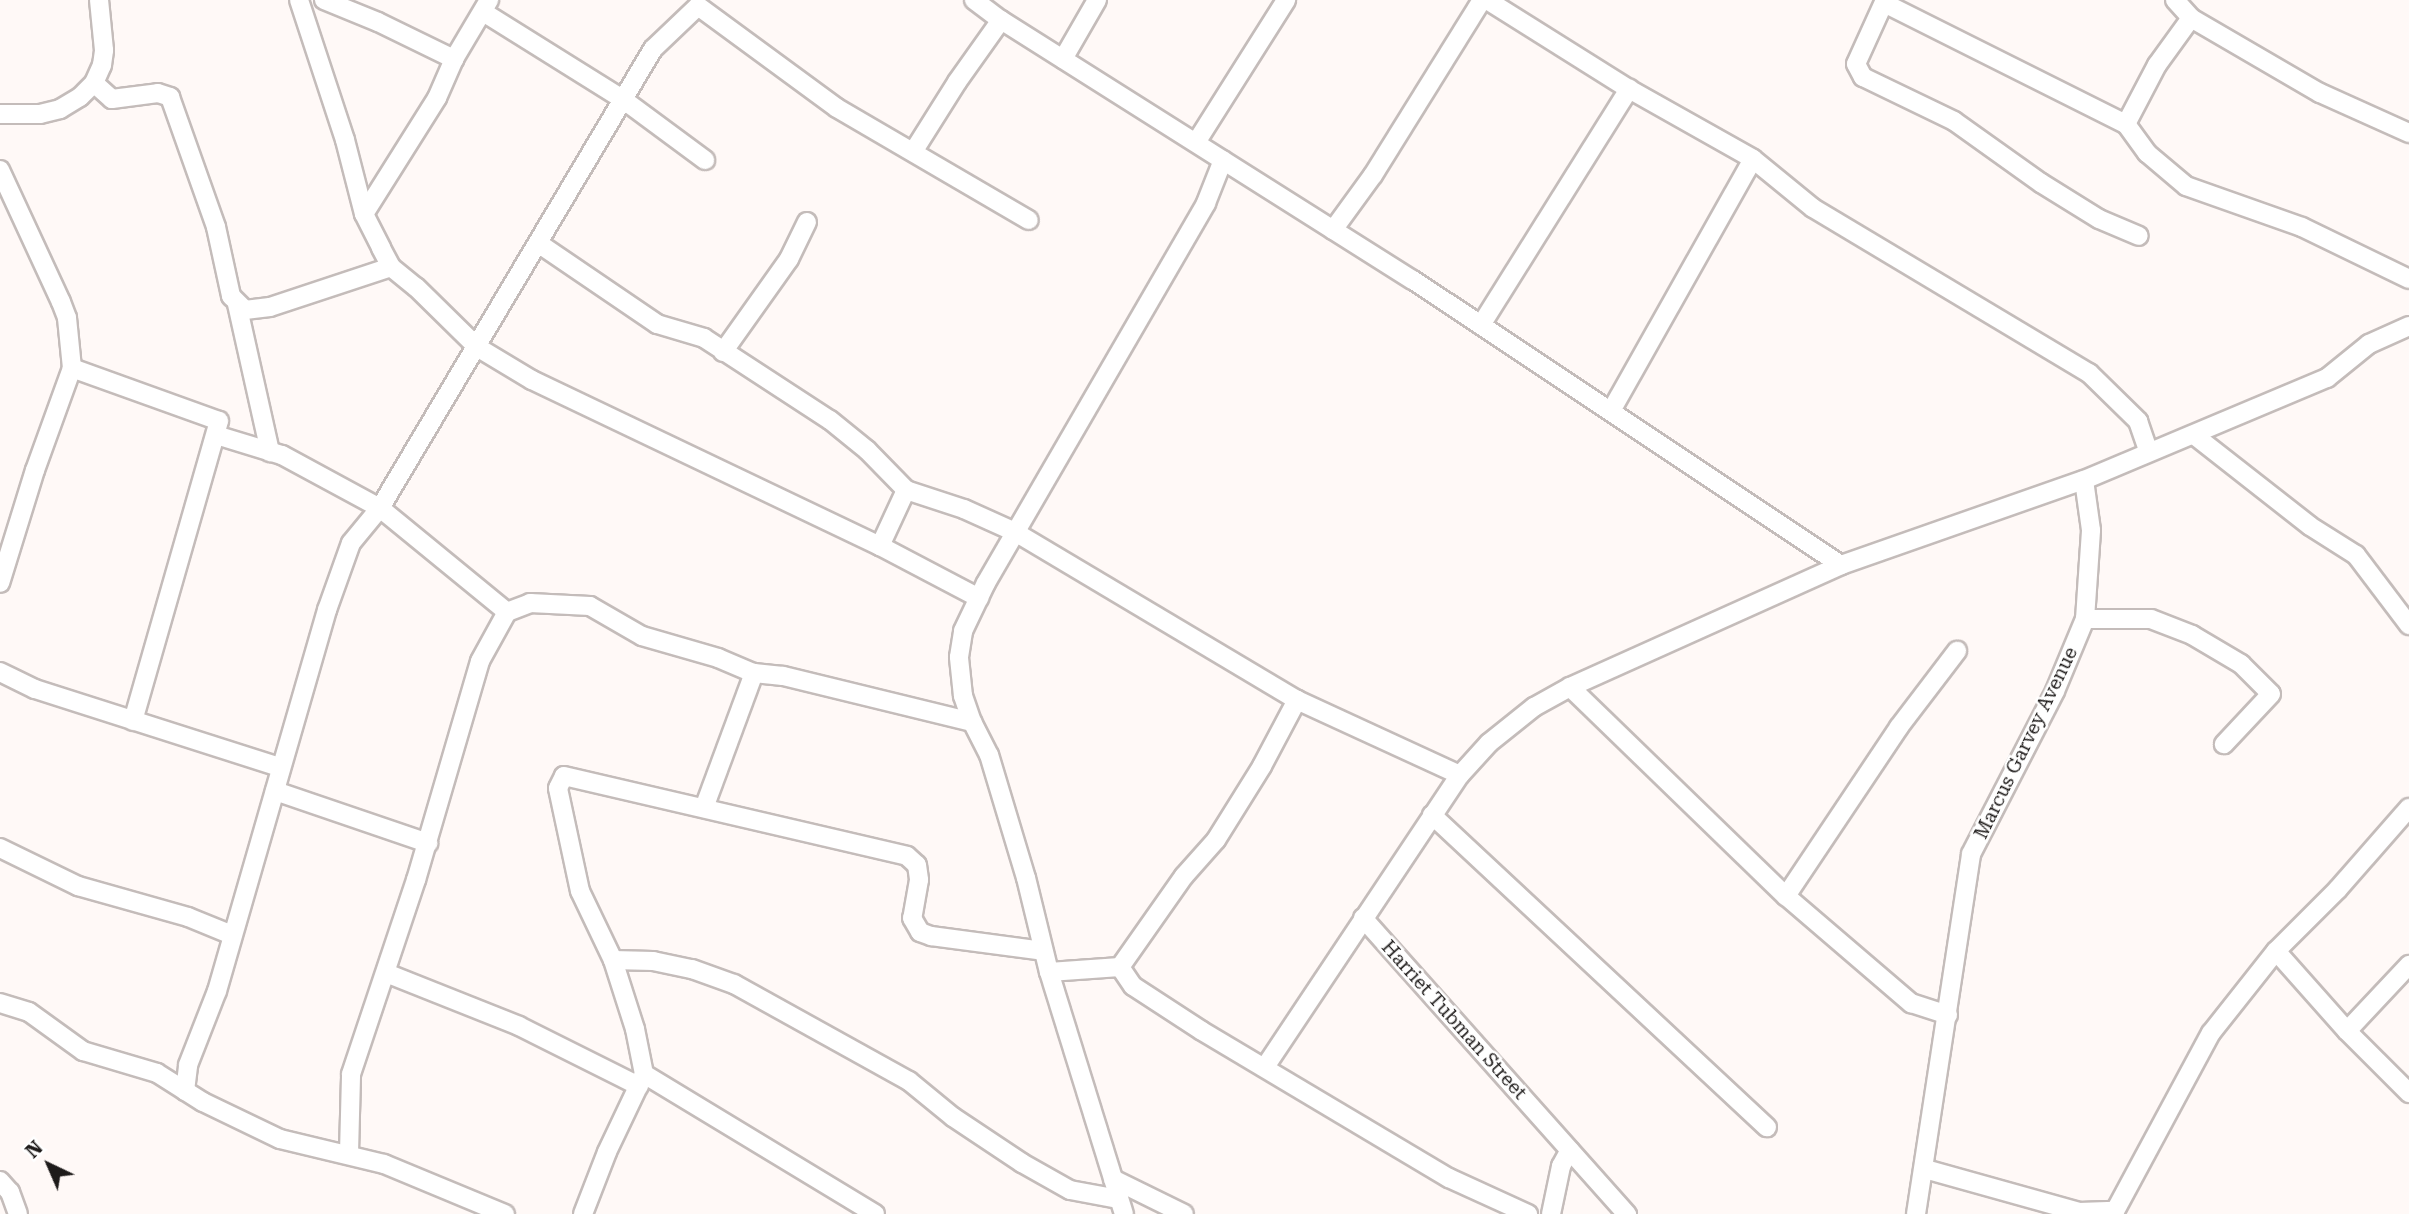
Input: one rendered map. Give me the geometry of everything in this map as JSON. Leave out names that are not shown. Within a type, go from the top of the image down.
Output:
[{"type":"street","points":[[0,114],[40,114],[60,109],[80,97],[94,83],[102,65],[104,50],[99,0]]},
{"type":"street","points":[[299,0],[345,140],[364,214],[391,267],[478,347],[532,380],[880,546],[979,598]]},
{"type":"street","points":[[324,0],[378,22],[454,59]]},
{"type":"street","points":[[974,0],[1001,20],[1197,141],[1481,325],[1841,565]]},
{"type":"street","points":[[1063,59],[1097,0]]},
{"type":"street","points":[[1197,141],[1286,0]]},
{"type":"street","points":[[1333,230],[1373,175],[1484,0],[1629,89],[1754,159],[1813,208],[2089,373],[2138,421],[2148,450]]},
{"type":"street","points":[[2175,0],[2191,18],[2320,93],[2409,133]]},
{"type":"street","points":[[2139,236],[2099,219],[2041,183],[1954,121],[1863,77],[1856,64],[1885,1],[2126,124],[2147,153],[2186,186],[2302,227],[2409,279]]},
{"type":"street","points":[[364,214],[437,98],[454,59],[486,6],[624,100],[705,160]]},
{"type":"street","points":[[185,1091],[188,1065],[217,991],[280,767],[327,610],[351,543],[380,509],[653,49],[698,6],[837,108],[1029,220]]},
{"type":"street","points":[[2126,124],[2157,65],[2191,18]]},
{"type":"street","points":[[914,152],[957,82],[1001,20]]},
{"type":"street","points":[[94,83],[111,99],[158,93],[170,97],[216,227],[231,296],[245,310],[270,307],[391,267]]},
{"type":"street","points":[[1481,325],[1629,89]]},
{"type":"street","points":[[1611,411],[1754,159]]},
{"type":"street","points":[[1121,1207],[1049,972],[1026,878],[989,755],[972,722],[963,696],[959,657],[963,631],[1014,532],[1206,203],[1223,160]]},
{"type":"street","points":[[0,170],[67,318],[72,368],[35,470],[0,583]]},
{"type":"street","points":[[723,352],[789,259],[807,222]]},
{"type":"street","points":[[538,243],[657,324],[704,338],[830,420],[867,450],[906,490],[964,509],[1014,532],[1297,700],[1460,775]]},
{"type":"street","points":[[237,304],[271,452]]},
{"type":"street","points":[[1265,1067],[1460,775],[1489,743],[1534,707],[1570,687],[1841,565],[2084,480],[2148,450],[2194,435],[2327,378],[2369,344],[2407,329]]},
{"type":"street","points":[[72,368],[216,417],[219,423],[133,721]]},
{"type":"street","points":[[216,435],[271,452],[380,509],[507,612]]},
{"type":"street","points":[[2194,435],[2310,526],[2356,555],[2409,625]]},
{"type":"street","name":"Marcus Garvey Avenue","points":[[1916,1214],[1925,1169],[1971,853],[2055,691],[2085,619],[2091,530],[2084,480]]},
{"type":"street","points":[[880,546],[906,490]]},
{"type":"street","points":[[349,1153],[351,1074],[428,843],[480,661],[507,612],[530,603],[590,606],[642,636],[718,658],[754,673],[783,676],[972,722]]},
{"type":"street","points":[[2085,619],[2151,619],[2192,635],[2241,664],[2271,694],[2224,744]]},
{"type":"street","points":[[1786,896],[1899,727],[1957,651]]},
{"type":"street","points":[[0,672],[35,688],[280,767]]},
{"type":"street","points":[[704,808],[754,673]]},
{"type":"street","points":[[1570,687],[1786,896],[1911,1003],[1948,1015]]},
{"type":"street","points":[[1120,967],[1184,876],[1216,840],[1262,766],[1297,700]]},
{"type":"street","points":[[583,1214],[607,1152],[642,1080],[635,1029],[613,960],[580,891],[558,788],[564,776],[906,856],[917,865],[919,880],[912,918],[920,932],[931,936],[1043,951]]},
{"type":"street","points":[[275,791],[428,843]]},
{"type":"street","points":[[1925,1169],[2078,1213],[2115,1211],[2211,1033],[2276,951],[2338,889],[2409,808]]},
{"type":"street","points":[[1432,815],[1767,1126]]},
{"type":"street","points":[[0,848],[78,886],[188,917],[232,936]]},
{"type":"street","name":"Harriet Tubman Street","points":[[1363,918],[1627,1214]]},
{"type":"street","points":[[2276,951],[2347,1031],[2409,1093]]},
{"type":"street","points":[[613,960],[653,961],[692,969],[734,984],[909,1081],[953,1117],[1022,1163],[1070,1190],[1121,1207]]},
{"type":"street","points":[[2347,1031],[2409,965]]},
{"type":"street","points":[[1049,972],[1120,967]]},
{"type":"street","points":[[1120,967],[1133,986],[1202,1031],[1449,1178],[1528,1214]]},
{"type":"street","points":[[386,973],[519,1026],[642,1080],[875,1214]]},
{"type":"street","points":[[0,1003],[29,1012],[83,1051],[157,1073],[185,1091],[280,1139],[349,1153],[431,1181],[505,1214]]},
{"type":"street","points":[[1551,1214],[1561,1166],[1570,1150]]},
{"type":"street","points":[[1113,1179],[1184,1214]]},
{"type":"street","points":[[0,1181],[10,1192],[18,1214]]}]
